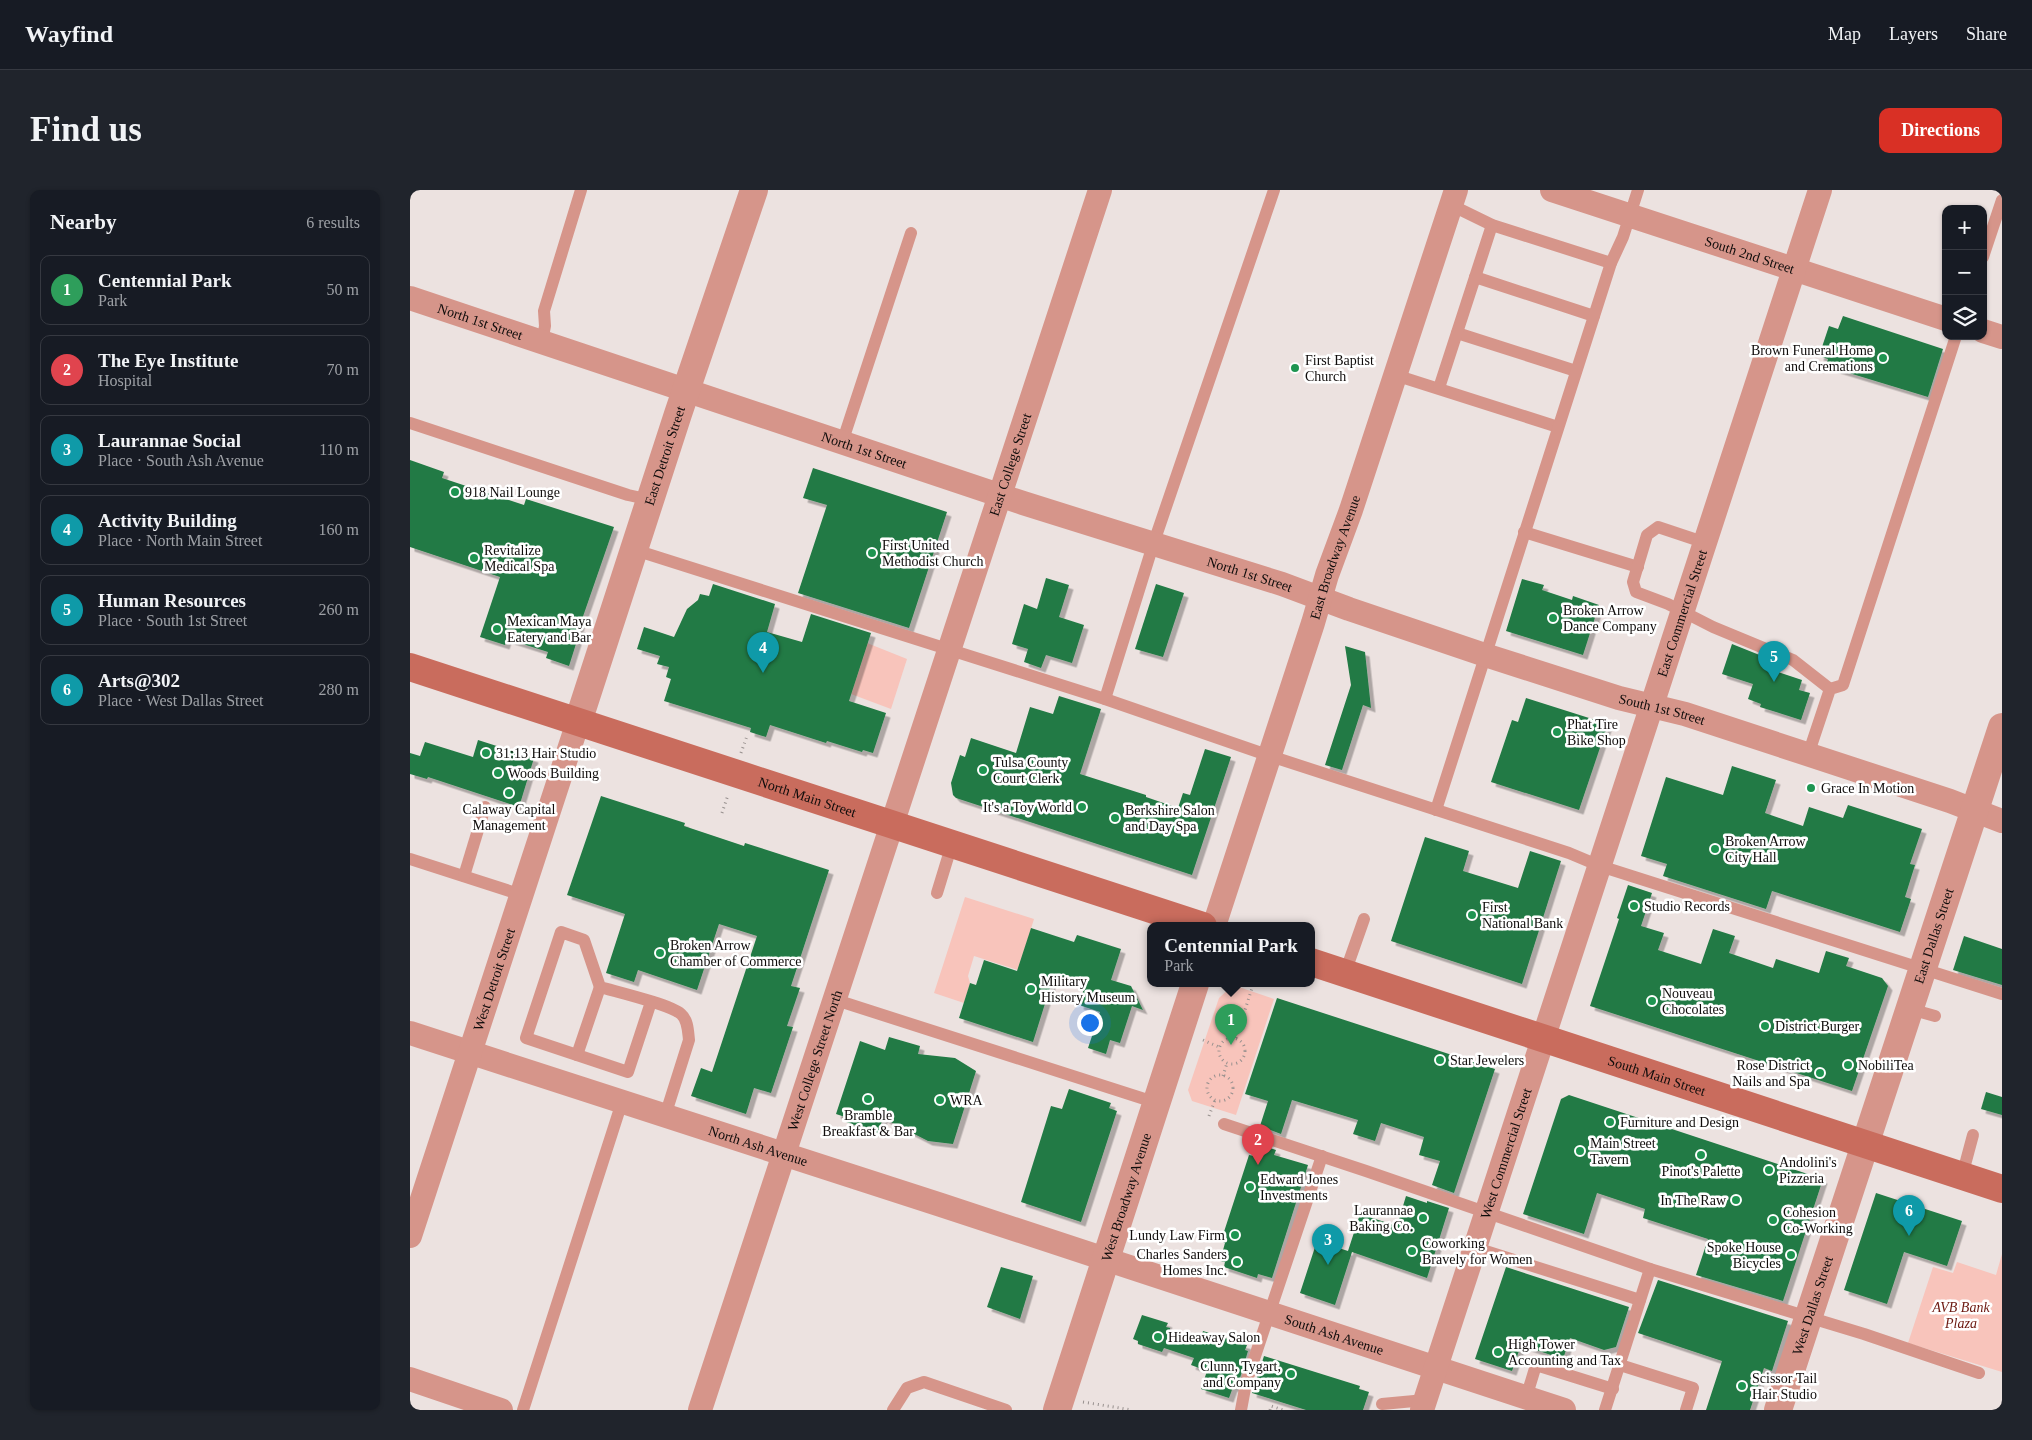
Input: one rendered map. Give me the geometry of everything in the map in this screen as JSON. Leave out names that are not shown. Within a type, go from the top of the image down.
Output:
[{"type":"main road","name":"North Main Street","points":[[410,667],[1191,922]]},
{"type":"main road","name":"South Main Street","points":[[1315,963],[2002,1189]]},
{"type":"street","name":"East Detroit Street","points":[[578,722],[754,190]]},
{"type":"street","name":"East College Street","points":[[893,825],[1100,190]]},
{"type":"street","name":"South 2nd Street","points":[[1552,190],[1942,318]]},
{"type":"street","name":"East Commercial Street","points":[[1543,1039],[1820,190]]},
{"type":"street","name":"East Broadway Avenue","points":[[1215,922],[1453,198]]},
{"type":"street","name":"North 1st Street","points":[[410,298],[1001,496],[1282,584],[1320,599]]},
{"type":"street","points":[[1987,332],[2002,337]]},
{"type":"street","name":"South 1st Street","points":[[1320,599],[1619,698],[1685,714],[1975,810],[2002,821]]},
{"type":"street","name":"West Detroit Street","points":[[410,1236],[578,722]]},
{"type":"street","name":"East Dallas Street","points":[[1865,1144],[1923,1013],[1923,968],[2002,727]]},
{"type":"street","name":"West College Street North","points":[[700,1410],[893,825]]},
{"type":"street","name":"West Broadway Avenue","points":[[1059,1403],[1194,987]]},
{"type":"street","name":"North Ash Avenue","points":[[410,1033],[1106,1259]]},
{"type":"street","name":"West Commercial Street","points":[[1424,1405],[1543,1039]]},
{"type":"street","name":"West Dallas Street","points":[[1778,1410],[1865,1144]]},
{"type":"street","name":"South Ash Avenue","points":[[1106,1259],[1561,1410]]},
{"type":"street","points":[[410,1379],[502,1410]]},
{"type":"lane","points":[[542,342],[545,326],[544,312],[581,190]]},
{"type":"lane","points":[[1105,699],[1153,545],[1274,190]]},
{"type":"lane","points":[[1436,810],[1576,371],[1611,264],[1638,190]]},
{"type":"lane","points":[[1453,198],[1492,225],[1611,264]]},
{"type":"lane","points":[[1985,250],[2002,200]]},
{"type":"lane","points":[[1439,388],[1492,225]]},
{"type":"lane","points":[[842,443],[911,233]]},
{"type":"lane","points":[[1475,277],[1594,316]]},
{"type":"lane","points":[[1457,333],[1576,371]]},
{"type":"lane","points":[[1830,689],[1843,685],[1955,340]]},
{"type":"lane","points":[[1395,375],[1558,427]]},
{"type":"lane","points":[[410,423],[628,495],[650,500]]},
{"type":"lane","points":[[1706,543],[1658,527],[1647,535],[1633,582],[1636,592],[1713,627],[1793,660],[1830,689]]},
{"type":"lane","points":[[1524,532],[1638,567]]},
{"type":"lane","points":[[635,550],[1105,699],[1270,756],[1569,853],[1600,866],[2002,994]]},
{"type":"lane","points":[[1808,755],[1830,689]]},
{"type":"lane","points":[[464,876],[485,807]]},
{"type":"lane","points":[[937,893],[952,844]]},
{"type":"lane","points":[[410,859],[522,894]]},
{"type":"lane","points":[[1345,973],[1364,918]]},
{"type":"lane","points":[[577,1055],[600,987],[584,940],[562,932],[526,1038],[577,1055],[628,1072],[651,1002]]},
{"type":"lane","points":[[600,987],[651,1002],[682,1015],[688,1026],[689,1040],[665,1116]]},
{"type":"lane","points":[[836,1000],[1157,1103]]},
{"type":"lane","points":[[523,1410],[622,1102]]},
{"type":"lane","points":[[1224,1124],[1650,1269],[1808,1316],[1979,1373]]},
{"type":"lane","points":[[1962,1176],[1973,1135]]},
{"type":"lane","points":[[1241,1410],[1246,1383],[1322,1156]]},
{"type":"lane","points":[[1476,1248],[1640,1300]]},
{"type":"lane","points":[[1605,1410],[1650,1269]]},
{"type":"lane","points":[[1526,1398],[1536,1365],[1613,1389]]},
{"type":"lane","points":[[1620,1365],[1693,1388],[1686,1410]]},
{"type":"lane","points":[[893,1410],[907,1388],[924,1382],[1006,1410]]},
{"type":"lane","points":[[1382,1404],[1424,1405]]},
{"type":"path","points":[[740,756],[747,736]]},
{"type":"path","points":[[722,813],[729,791]]},
{"type":"path","points":[[1236,1038],[1252,987]]},
{"type":"path","points":[[1236,1038],[1244,1044],[1245,1053],[1238,1063],[1227,1063],[1219,1055],[1219,1047],[1224,1040],[1236,1038]]},
{"type":"path","points":[[1203,1040],[1219,1047]]},
{"type":"path","points":[[1223,1076],[1227,1063]]},
{"type":"path","points":[[1223,1076],[1231,1082],[1232,1093],[1225,1100],[1215,1100],[1208,1092],[1208,1083],[1213,1077],[1223,1076]]},
{"type":"path","points":[[1208,1119],[1215,1100]]},
{"type":"path","points":[[1059,1403],[1132,1410]]},
{"type":"path","points":[[1270,1410],[1271,1406],[1283,1410]]},
{"type":"green space","points":[[867,643],[907,659],[891,709],[851,694]]},
{"type":"green space","points":[[965,897],[1034,919],[1018,970],[974,956],[968,976],[970,983],[964,1003],[934,993]]},
{"type":"green space","points":[[1231,987],[1239,987],[1274,999],[1236,1115],[1192,1101],[1188,1090],[1219,998]]},
{"type":"green space","name":"AVB Bank Plaza","points":[[2002,1254],[2002,1372],[1908,1343],[1933,1267],[1953,1273],[1957,1262],[1996,1275]]},
{"type":"building","name":"Brown Funeral Home and Cremations","points":[[1843,316],[1943,349],[1928,397],[1826,366],[1828,359],[1819,356],[1829,326],[1838,329]]},
{"type":"building","points":[[410,460],[444,472],[442,478],[524,505],[526,499],[614,527],[579,628],[581,628],[569,666],[546,658],[548,652],[507,639],[505,645],[480,637],[500,577],[410,547]]},
{"type":"building","name":"First United Methodist Church","points":[[813,468],[947,512],[909,628],[798,593],[827,505],[803,498]]},
{"type":"building","points":[[1046,578],[1069,585],[1059,617],[1084,625],[1072,663],[1046,655],[1041,668],[1024,662],[1028,649],[1012,644],[1024,604],[1037,609]]},
{"type":"building","name":"Broken Arrow Dance Company","points":[[1522,579],[1544,585],[1542,590],[1572,600],[1573,596],[1599,605],[1583,655],[1506,631]]},
{"type":"building","points":[[713,584],[775,604],[767,632],[802,642],[811,614],[871,633],[849,701],[886,713],[873,753],[863,750],[862,752],[827,741],[826,743],[770,725],[766,737],[750,732],[751,728],[664,701],[671,679],[666,677],[669,667],[657,664],[660,656],[637,649],[644,627],[674,637],[687,609],[698,600],[700,594],[709,596]]},
{"type":"building","points":[[1156,584],[1184,593],[1163,657],[1135,649]]},
{"type":"building","points":[[1732,644],[1772,660],[1769,669],[1802,680],[1799,690],[1810,693],[1801,720],[1760,707],[1761,704],[1748,699],[1753,684],[1722,674]]},
{"type":"building","points":[[1345,646],[1365,652],[1371,708],[1363,705],[1342,770],[1325,765],[1351,685]]},
{"type":"building","points":[[1059,696],[1101,709],[1080,774],[1146,795],[1146,797],[1178,808],[1183,793],[1190,795],[1205,749],[1231,757],[1192,875],[956,798],[953,795],[951,783],[960,755],[965,757],[971,738],[1016,753],[1030,707],[1053,714]]},
{"type":"building","points":[[1526,698],[1608,724],[1579,810],[1491,782],[1512,720],[1518,722]]},
{"type":"building","name":"Woods Building","points":[[478,740],[534,758],[519,807],[428,777],[427,779],[410,774],[410,753],[420,756],[425,742],[473,757]]},
{"type":"building","name":"Broken Arrow City Hall","points":[[1732,766],[1776,780],[1765,813],[1803,826],[1809,807],[1843,818],[1848,805],[1922,829],[1910,864],[1915,865],[1905,897],[1911,899],[1900,932],[1772,891],[1766,909],[1663,876],[1667,864],[1641,856],[1666,777],[1723,795]]},
{"type":"building","name":"Broken Arrow Chamber of Commerce","points":[[601,796],[685,823],[684,826],[744,846],[745,843],[829,870],[791,986],[800,988],[787,1026],[793,1027],[771,1093],[754,1088],[746,1114],[691,1096],[701,1068],[712,1072],[757,936],[719,924],[697,990],[638,970],[634,982],[606,973],[625,914],[567,895]]},
{"type":"building","name":"First National Bank","points":[[1425,837],[1469,851],[1463,871],[1518,888],[1530,851],[1561,861],[1522,984],[1391,941]]},
{"type":"building","points":[[1628,885],[1652,893],[1641,926],[1664,933],[1658,950],[1701,964],[1713,929],[1735,936],[1729,953],[1773,968],[1776,959],[1819,973],[1826,951],[1849,958],[1846,966],[1882,978],[1888,986],[1852,1091],[1590,1006],[1619,919],[1617,918]]},
{"type":"building","points":[[1031,928],[1074,942],[1077,935],[1121,949],[1111,980],[1131,986],[1143,1010],[1132,1006],[1120,1043],[1110,1040],[1106,1054],[1088,1048],[1100,1012],[1079,1005],[1085,985],[1054,975],[1033,1042],[959,1018],[970,983],[976,985],[984,960],[1017,971]]},
{"type":"building","points":[[1964,936],[2002,949],[2002,985],[1953,970]]},
{"type":"building","points":[[1277,998],[1495,1069],[1454,1193],[1432,1185],[1440,1161],[1419,1155],[1424,1137],[1381,1123],[1375,1141],[1353,1134],[1358,1120],[1292,1100],[1281,1134],[1260,1126],[1268,1101],[1245,1094]]},
{"type":"building","points":[[889,1037],[920,1046],[918,1054],[955,1058],[976,1071],[953,1144],[928,1141],[883,1118],[878,1133],[846,1122],[848,1118],[836,1114],[860,1041],[885,1050]]},
{"type":"building","points":[[1069,1089],[1111,1103],[1109,1108],[1117,1111],[1081,1222],[1021,1202],[1051,1106],[1062,1109]]},
{"type":"building","points":[[1986,1092],[2002,1097],[2002,1115],[1981,1109]]},
{"type":"building","points":[[1569,1095],[1823,1179],[1783,1301],[1696,1275],[1708,1239],[1643,1218],[1645,1209],[1597,1193],[1584,1234],[1523,1214],[1561,1099]]},
{"type":"building","points":[[1258,1144],[1276,1150],[1274,1155],[1308,1165],[1272,1278],[1258,1274],[1257,1278],[1224,1267],[1225,1262],[1220,1261],[1225,1243],[1221,1241],[1249,1155],[1254,1156]]},
{"type":"building","points":[[1876,1193],[1962,1221],[1947,1266],[1904,1252],[1887,1304],[1844,1290]]},
{"type":"building","points":[[1406,1196],[1449,1208],[1427,1278],[1352,1252],[1335,1305],[1300,1293],[1317,1241],[1348,1251],[1360,1214],[1397,1226]]},
{"type":"building","points":[[1001,1267],[1033,1276],[1020,1319],[987,1307]]},
{"type":"building","points":[[1506,1267],[1629,1307],[1616,1347],[1604,1350],[1570,1338],[1563,1359],[1521,1345],[1512,1371],[1475,1359]]},
{"type":"building","points":[[1658,1280],[1788,1321],[1772,1371],[1764,1368],[1750,1410],[1706,1410],[1722,1361],[1638,1333]]},
{"type":"building","points":[[1142,1315],[1168,1323],[1166,1327],[1170,1328],[1170,1330],[1200,1340],[1203,1331],[1247,1345],[1245,1350],[1248,1351],[1237,1388],[1233,1387],[1229,1398],[1201,1389],[1207,1371],[1191,1365],[1194,1358],[1164,1348],[1162,1352],[1138,1344],[1138,1341],[1133,1339]]},
{"type":"building","name":"Clunn, Tygart, and Company","points":[[1264,1356],[1360,1386],[1359,1389],[1369,1392],[1363,1410],[1306,1410],[1252,1393]]},
{"type":"place","name":"Brown Funeral Home and Cremations","points":[[1883,358]]},
{"type":"place","name":"First Baptist Church","points":[[1295,368]]},
{"type":"place","name":"918 Nail Lounge","points":[[455,492]]},
{"type":"place","name":"First United Methodist Church","points":[[872,553]]},
{"type":"place","name":"Revitalize Medical Spa","points":[[474,558]]},
{"type":"place","name":"Broken Arrow Dance Company","points":[[1553,618]]},
{"type":"place","name":"Mexican Maya Eatery and Bar","points":[[497,629]]},
{"type":"place","name":"Activity Building","points":[[763,673]]},
{"type":"place","name":"Human Resources","points":[[1774,682]]},
{"type":"place","name":"Phat Tire Bike Shop","points":[[1557,732]]},
{"type":"place","name":"31:13 Hair Studio","points":[[486,753]]},
{"type":"place","name":"Tulsa County Court Clerk","points":[[983,770]]},
{"type":"place","name":"Woods Building","points":[[498,773]]},
{"type":"place","name":"Grace In Motion","points":[[1811,788]]},
{"type":"place","name":"Calaway Capital Management","points":[[509,793]]},
{"type":"place","name":"It's a Toy World","points":[[1082,807]]},
{"type":"place","name":"Berkshire Salon and Day Spa","points":[[1115,818]]},
{"type":"place","name":"Broken Arrow City Hall","points":[[1715,849]]},
{"type":"place","name":"Studio Records","points":[[1634,906]]},
{"type":"place","name":"First National Bank","points":[[1472,915]]},
{"type":"place","name":"Broken Arrow Chamber of Commerce","points":[[660,953]]},
{"type":"place","name":"Military History Museum","points":[[1031,989]]},
{"type":"place","name":"Nouveau Chocolates","points":[[1652,1001]]},
{"type":"place","name":"District Burger","points":[[1765,1026]]},
{"type":"place","name":"Centennial Park","points":[[1231,1045]]},
{"type":"place","name":"Star Jewelers","points":[[1440,1060]]},
{"type":"place","name":"NobiliTea","points":[[1848,1065]]},
{"type":"place","name":"Rose District Nails and Spa","points":[[1820,1073]]},
{"type":"place","name":"Bramble Breakfast & Bar","points":[[868,1099]]},
{"type":"place","name":"WRA","points":[[940,1100]]},
{"type":"place","name":"Furniture and Design","points":[[1610,1122]]},
{"type":"place","name":"Main Street Tavern","points":[[1580,1151]]},
{"type":"place","name":"Pinot's Palette","points":[[1701,1155]]},
{"type":"place","name":"The Eye Institute","points":[[1258,1165]]},
{"type":"place","name":"Andolini's Pizzeria","points":[[1769,1170]]},
{"type":"place","name":"Edward Jones Investments","points":[[1250,1187]]},
{"type":"place","name":"In The Raw","points":[[1736,1200]]},
{"type":"place","name":"Laurannae Baking Co.","points":[[1423,1218]]},
{"type":"place","name":"Cohesion Co-Working","points":[[1773,1220]]},
{"type":"place","name":"Lundy Law Firm","points":[[1235,1235]]},
{"type":"place","name":"Arts@302","points":[[1909,1236]]},
{"type":"place","name":"Coworking Bravely for Women","points":[[1412,1251]]},
{"type":"place","name":"Spoke House Bicycles","points":[[1791,1255]]},
{"type":"place","name":"Charles Sanders Homes Inc.","points":[[1237,1262]]},
{"type":"place","name":"Laurannae Social","points":[[1328,1265]]},
{"type":"place","name":"Hideaway Salon","points":[[1158,1337]]},
{"type":"place","name":"High Tower Accounting and Tax","points":[[1498,1352]]},
{"type":"place","name":"Clunn, Tygart, and Company","points":[[1291,1374]]},
{"type":"place","name":"Scissor Tail Hair Studio","points":[[1742,1386]]}]
